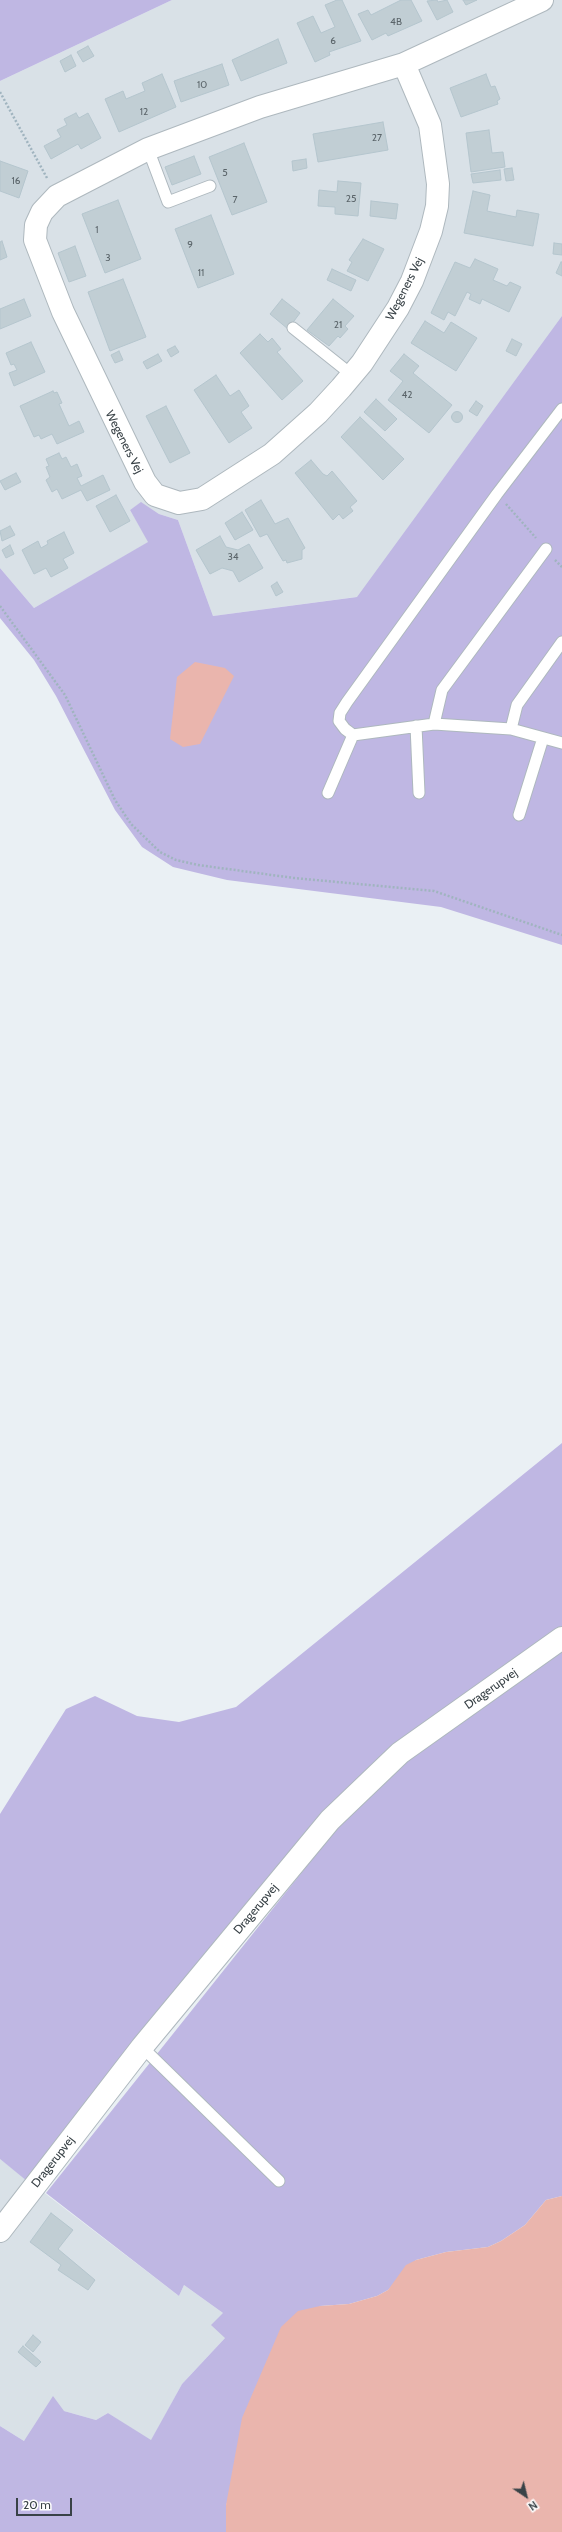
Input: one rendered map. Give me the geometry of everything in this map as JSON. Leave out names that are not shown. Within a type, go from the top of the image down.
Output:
[{"type":"street","name":"Wegeners Vej","points":[[404,64],[427,115],[435,143],[438,184],[438,206],[431,231],[412,281],[380,336],[352,375],[318,413],[296,434],[238,477],[194,502],[170,502],[155,495],[145,482],[105,404],[68,324],[37,246],[35,233],[38,220],[45,208],[57,196],[148,149],[260,107],[404,64],[542,0]]},
{"type":"street","name":"Dragerupvej","points":[[0,2231],[142,2047],[330,1820],[362,1787],[400,1753],[562,1638]]},
{"type":"lane","points":[[148,149],[168,202],[210,186]]},
{"type":"lane","points":[[293,328],[352,375]]},
{"type":"lane","points":[[562,409],[497,494],[346,702],[340,713],[340,721],[345,729],[353,735],[434,724],[511,729],[562,743]]},
{"type":"lane","points":[[434,724],[442,690],[546,549]]},
{"type":"lane","points":[[511,729],[516,705],[562,642]]},
{"type":"lane","points":[[416,726],[419,792]]},
{"type":"lane","points":[[328,793],[353,735]]},
{"type":"lane","points":[[519,816],[543,738]]},
{"type":"lane","points":[[142,2047],[280,2181]]},
{"type":"path","points":[[0,92],[57,196]]},
{"type":"path","points":[[497,494],[562,566]]},
{"type":"path","points":[[0,606],[65,695],[115,800],[145,840],[160,852],[176,860],[198,865],[294,878],[434,891],[562,935]]},
{"type":"shaded area","points":[[0,0],[172,0],[0,81]]},
{"type":"shaded area","points":[[172,0],[562,0],[562,926],[356,597],[213,616],[178,520],[159,514],[141,503],[130,510],[149,542],[34,608],[0,568],[0,81]]},
{"type":"shaded area","points":[[562,316],[562,945],[441,907],[227,880],[173,867],[142,847],[115,810],[56,696],[34,660],[0,618],[0,568],[34,608],[148,542],[130,510],[141,502],[159,514],[178,520],[213,616],[357,597]]},
{"type":"shaded area","points":[[195,662],[225,668],[234,676],[200,744],[183,747],[170,739],[177,677]]},
{"type":"shaded area","points":[[562,1443],[562,1628],[389,1751],[27,2181],[0,2159],[0,1814],[66,1709],[95,1696],[137,1716],[179,1722],[236,1707]]},
{"type":"shaded area","points":[[562,1649],[562,2196],[546,2200],[525,2225],[501,2241],[488,2247],[446,2252],[416,2260],[388,2290],[377,2296],[349,2304],[320,2306],[226,2505],[226,2532],[0,2532],[0,2426],[24,2441],[53,2396],[64,2411],[96,2420],[108,2413],[151,2440],[182,2384],[225,2338],[211,2325],[223,2313],[184,2285],[179,2296],[46,2193],[342,1822],[406,1760]]},
{"type":"shaded area","points":[[0,2159],[179,2296],[184,2285],[223,2313],[225,2338],[182,2384],[151,2441],[108,2413],[96,2420],[64,2411],[24,2441],[0,2426]]},
{"type":"shaded area","points":[[562,2196],[562,2532],[226,2532],[226,2505],[242,2418],[281,2327],[298,2311],[320,2306],[349,2304],[377,2296],[388,2290],[406,2265],[416,2260],[446,2252],[488,2247],[501,2241],[525,2225],[546,2200]]},
{"type":"building","points":[[337,0],[342,0],[361,41],[329,52],[330,55],[315,62],[297,23],[313,16],[321,33],[335,27],[325,5]]},
{"type":"building","points":[[401,0],[411,0],[422,21],[388,36],[386,33],[372,40],[358,14],[368,10],[371,15]]},
{"type":"building","points":[[437,0],[438,2],[447,0],[453,12],[437,20],[427,1]]},
{"type":"building","points":[[463,0],[477,0],[466,5]]},
{"type":"building","points":[[278,39],[287,63],[241,81],[232,60]]},
{"type":"building","points":[[88,46],[94,56],[83,62],[77,52]]},
{"type":"building","points":[[71,55],[76,66],[65,72],[60,61]]},
{"type":"building","points":[[222,64],[229,85],[181,102],[174,81]]},
{"type":"building","points":[[162,74],[176,107],[119,132],[105,99],[123,91],[126,99],[145,91],[142,83]]},
{"type":"building","points":[[486,74],[491,87],[495,86],[500,99],[497,101],[498,104],[461,117],[450,88]]},
{"type":"building","points":[[76,113],[79,118],[88,113],[101,138],[81,149],[78,144],[51,159],[44,146],[61,137],[57,130],[67,125],[64,119]]},
{"type":"building","points":[[383,122],[388,150],[318,162],[313,134]]},
{"type":"building","points":[[489,130],[492,153],[503,152],[505,167],[471,172],[466,133]]},
{"type":"building","points":[[244,143],[267,202],[232,215],[209,157]]},
{"type":"building","points":[[194,156],[201,174],[172,185],[165,167]]},
{"type":"building","points":[[306,159],[307,168],[293,171],[292,161]]},
{"type":"building","points":[[0,161],[28,171],[19,198],[0,191]]},
{"type":"building","points":[[512,168],[514,180],[506,181],[504,169]]},
{"type":"building","points":[[500,170],[501,180],[473,183],[471,174]]},
{"type":"building","points":[[338,181],[361,183],[358,216],[335,214],[335,207],[318,206],[319,190],[337,192]]},
{"type":"building","points":[[473,191],[490,195],[487,211],[516,217],[517,210],[539,214],[533,246],[464,233]]},
{"type":"building","points":[[118,200],[141,259],[105,273],[82,214]]},
{"type":"building","points":[[371,201],[398,204],[396,219],[370,216]]},
{"type":"building","points":[[211,215],[234,274],[198,288],[175,229]]},
{"type":"building","points":[[363,239],[384,249],[368,281],[347,271],[352,262],[349,260]]},
{"type":"building","points":[[2,241],[7,257],[0,260],[0,242]]},
{"type":"building","points":[[554,243],[562,244],[562,255],[553,254]]},
{"type":"building","points":[[75,246],[86,276],[69,282],[58,253]]},
{"type":"building","points":[[475,259],[498,269],[493,280],[507,286],[510,282],[521,287],[509,312],[482,299],[480,304],[469,299],[471,294],[467,292],[455,316],[448,312],[444,320],[431,313],[455,262],[470,268]]},
{"type":"building","points":[[562,262],[562,276],[556,273]]},
{"type":"building","points":[[332,269],[356,280],[351,291],[327,280]]},
{"type":"building","points":[[123,279],[146,337],[110,351],[88,292]]},
{"type":"building","points":[[24,299],[31,316],[0,329],[0,309]]},
{"type":"building","points":[[282,299],[300,313],[288,329],[270,314]]},
{"type":"building","points":[[333,299],[354,316],[345,326],[348,329],[340,338],[338,336],[329,346],[307,330]]},
{"type":"building","points":[[425,321],[444,333],[451,322],[477,338],[456,371],[411,343]]},
{"type":"building","points":[[260,334],[268,342],[272,338],[281,349],[277,352],[303,381],[282,400],[240,353]]},
{"type":"building","points":[[512,339],[522,344],[516,356],[506,351]]},
{"type":"building","points":[[31,342],[45,372],[14,386],[9,373],[17,370],[14,364],[11,365],[6,353]]},
{"type":"building","points":[[175,346],[179,352],[171,357],[167,350]]},
{"type":"building","points":[[119,351],[123,360],[115,363],[111,355]]},
{"type":"building","points":[[158,354],[162,361],[147,369],[143,362]]},
{"type":"building","points":[[404,354],[419,366],[413,373],[452,405],[429,433],[388,400],[403,381],[390,371]]},
{"type":"building","points":[[216,375],[230,396],[239,390],[249,406],[241,412],[252,428],[229,443],[194,390]]},
{"type":"building","points":[[53,391],[54,393],[57,392],[62,403],[59,404],[69,426],[79,421],[84,432],[57,444],[52,434],[41,439],[39,435],[34,437],[20,406]]},
{"type":"building","points":[[376,399],[397,419],[385,431],[364,412]]},
{"type":"building","points":[[476,401],[483,406],[477,416],[469,411]]},
{"type":"building","points":[[166,406],[190,453],[170,463],[146,416]]},
{"type":"building","points":[[455,412],[459,412],[461,413],[461,421],[455,422],[452,419],[452,415]]},
{"type":"building","points":[[360,417],[404,459],[383,480],[341,437]]},
{"type":"building","points":[[59,453],[62,459],[66,457],[71,467],[77,464],[82,476],[77,478],[81,486],[103,475],[110,490],[87,501],[81,490],[62,499],[57,489],[52,492],[46,480],[50,477],[46,467],[49,466],[46,459]]},
{"type":"building","points":[[311,460],[323,474],[327,476],[332,471],[357,501],[350,507],[353,511],[343,519],[339,514],[333,520],[295,473]]},
{"type":"building","points":[[16,473],[21,482],[5,490],[0,481]]},
{"type":"building","points":[[116,495],[130,521],[110,532],[96,506]]},
{"type":"building","points":[[261,500],[275,524],[288,518],[305,548],[302,550],[302,559],[287,563],[286,560],[283,561],[267,534],[260,537],[245,510]]},
{"type":"building","points":[[242,512],[253,530],[235,540],[225,523]]},
{"type":"building","points":[[10,526],[15,535],[2,541],[0,531]]},
{"type":"building","points":[[64,532],[74,553],[63,559],[68,568],[51,577],[46,568],[34,574],[22,550],[38,541],[41,548],[48,544],[47,541]]},
{"type":"building","points":[[220,536],[226,547],[238,550],[249,544],[263,568],[239,582],[233,571],[222,568],[210,574],[196,550]]},
{"type":"building","points":[[10,545],[14,554],[6,558],[2,550]]},
{"type":"building","points":[[277,582],[283,592],[276,596],[271,586]]},
{"type":"building","points":[[51,2213],[73,2230],[58,2249],[95,2280],[88,2290],[58,2270],[61,2265],[30,2242]]},
{"type":"building","points":[[33,2335],[41,2342],[33,2352],[25,2345]]},
{"type":"building","points":[[23,2346],[41,2362],[36,2367],[18,2352]]}]
